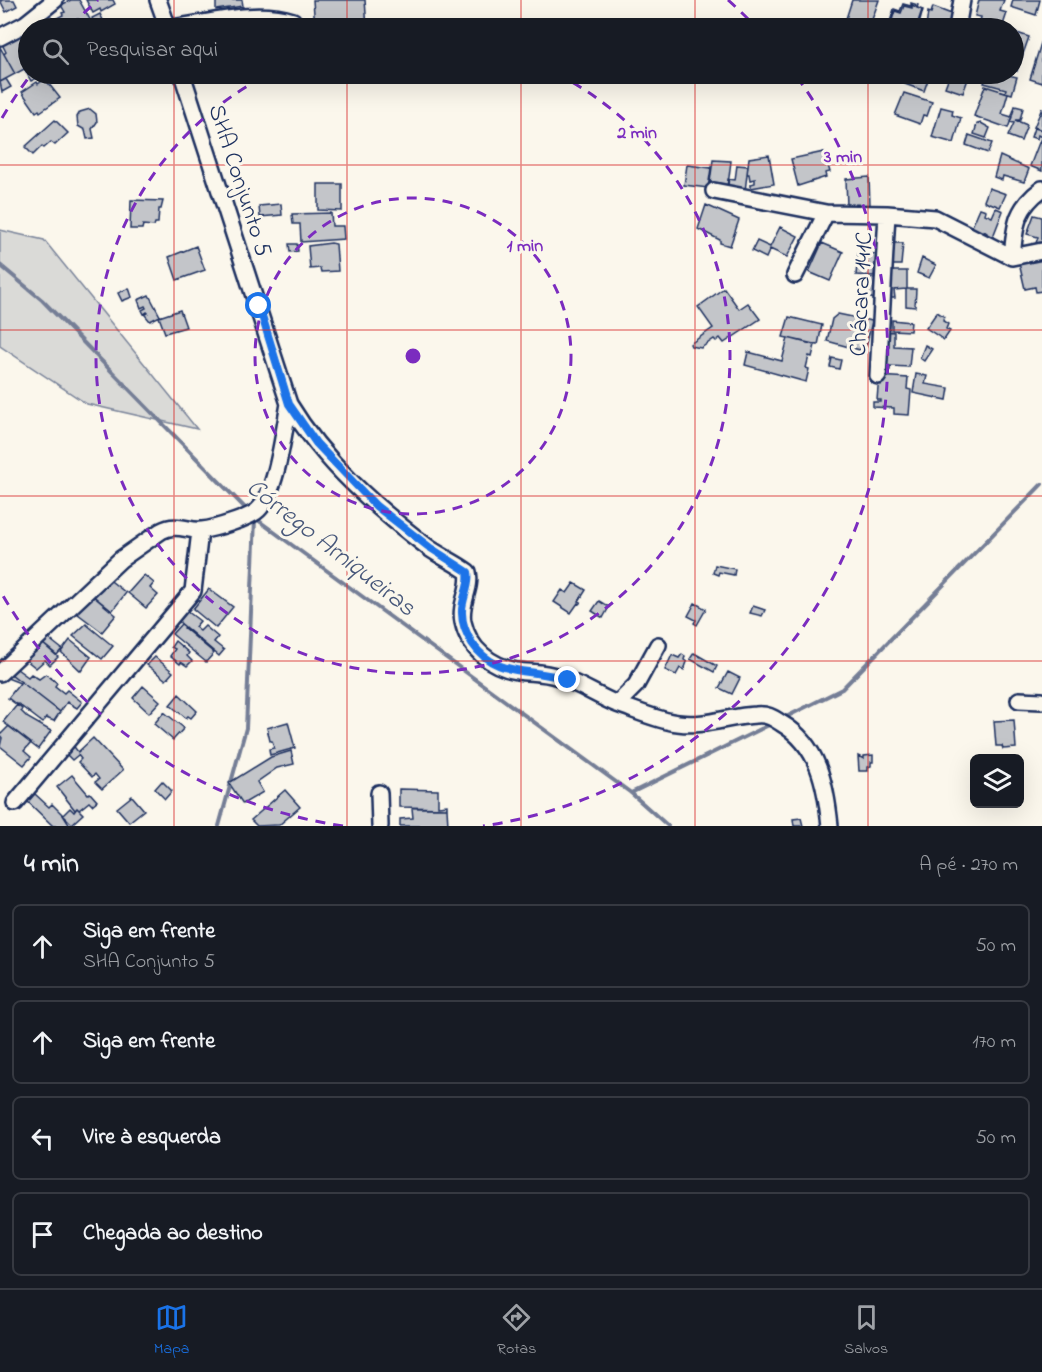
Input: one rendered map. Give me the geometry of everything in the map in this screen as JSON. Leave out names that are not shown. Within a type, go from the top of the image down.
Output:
[{"type":"street","points":[[32,18],[55,0]]},
{"type":"street","points":[[158,0],[166,18]]},
{"type":"street","points":[[959,18],[962,0]]},
{"type":"street","points":[[252,18],[277,16],[283,18]]},
{"type":"street","points":[[0,37],[18,28]]},
{"type":"street","name":"SHA Conjunto 5","points":[[185,84],[289,404]]},
{"type":"street","points":[[1012,257],[1018,217],[1028,200],[1042,189]]},
{"type":"street","points":[[714,190],[826,213],[887,214],[934,218],[1012,257],[1042,251]]},
{"type":"street","points":[[795,275],[826,213]]},
{"type":"street","name":"Chácara 141C","points":[[878,376],[887,214]]},
{"type":"street","points":[[1,669],[121,559],[167,528],[186,527],[200,531],[256,513],[268,496],[289,404]]},
{"type":"street","points":[[289,404],[316,443],[376,506],[429,547],[468,572],[468,584],[462,604],[463,624],[470,639],[486,660],[501,667],[557,676],[617,704],[677,723],[707,723],[769,715],[795,731],[814,754],[826,788],[830,826]]},
{"type":"street","points":[[15,803],[193,591],[200,531]]},
{"type":"street","points":[[617,704],[636,685],[658,645]]},
{"type":"street","points":[[1019,700],[1042,701]]},
{"type":"street","points":[[379,793],[380,826]]},
{"type":"shaded area","points":[[0,230],[44,240],[197,429],[87,404],[0,346]]},
{"type":"building","points":[[0,0],[14,0],[17,6],[6,12]]},
{"type":"building","points":[[71,0],[79,0],[89,18],[57,18],[65,12],[61,5]]},
{"type":"building","points":[[86,0],[113,0],[115,4],[101,12],[100,9],[93,13]]},
{"type":"building","points":[[216,0],[242,0],[243,6],[216,10]]},
{"type":"building","points":[[313,0],[365,0],[366,18],[314,18]]},
{"type":"building","points":[[852,0],[879,0],[873,18],[846,18]]},
{"type":"building","points":[[979,0],[1004,0],[1000,11],[1007,13],[1005,18],[975,16]]},
{"type":"building","points":[[1013,0],[1040,0],[1036,15],[1011,7]]},
{"type":"building","points":[[911,3],[918,5],[917,8],[923,10],[921,18],[891,18],[894,9],[900,11],[903,4],[911,6]]},
{"type":"building","points":[[912,5],[922,10],[919,18],[893,18],[895,11],[901,13],[904,6],[912,8]]},
{"type":"building","points":[[933,7],[954,15],[953,18],[927,18],[928,12],[931,13]]},
{"type":"building","points":[[18,35],[18,72],[15,74],[4,54],[6,52],[2,44]]},
{"type":"building","points":[[1024,35],[1029,37],[1024,51]]},
{"type":"building","points":[[1042,43],[1042,83],[1030,79]]},
{"type":"building","points":[[0,47],[15,74],[0,82]]},
{"type":"building","points":[[6,79],[11,87],[2,92],[0,82]]},
{"type":"building","points":[[34,84],[49,84],[60,98],[40,112],[39,110],[36,112],[22,92]]},
{"type":"building","points":[[905,84],[926,84],[924,91]]},
{"type":"building","points":[[946,84],[966,84],[963,93],[945,87]]},
{"type":"building","points":[[988,84],[1015,84],[1012,94],[1005,92],[1006,89]]},
{"type":"building","points":[[985,86],[1008,93],[1002,114],[1012,117],[1008,128],[974,116]]},
{"type":"building","points":[[904,93],[932,102],[927,116],[923,115],[920,124],[895,115]]},
{"type":"building","points":[[1015,106],[1023,108],[1020,120],[1015,120],[1027,125],[1021,141],[1008,136],[1014,123],[1010,122]]},
{"type":"building","points":[[941,107],[953,110],[952,115],[961,118],[954,143],[932,137]]},
{"type":"building","points":[[1042,108],[1042,130],[1034,127]]},
{"type":"building","points":[[90,109],[96,114],[97,122],[92,129],[94,138],[87,139],[85,130],[78,126],[77,117],[80,112]]},
{"type":"building","points":[[55,120],[68,133],[55,145],[51,142],[44,148],[42,146],[33,155],[25,147]]},
{"type":"building","points":[[981,123],[990,128],[986,138],[974,134],[977,124]]},
{"type":"building","points":[[1034,128],[1042,130],[1041,137],[1038,135],[1037,139],[1031,137]]},
{"type":"building","points":[[969,135],[992,143],[988,153],[966,145]]},
{"type":"building","points":[[1042,135],[1042,171],[1030,166]]},
{"type":"building","points":[[824,152],[830,172],[825,173],[826,177],[798,186],[791,159]]},
{"type":"building","points":[[769,155],[774,184],[751,188],[755,179],[750,180],[747,174],[749,158]]},
{"type":"building","points":[[1000,156],[1029,169],[1024,182],[1003,176],[1002,180],[994,177]]},
{"type":"building","points":[[713,160],[731,161],[728,185],[710,182]]},
{"type":"building","points":[[687,165],[711,168],[708,188],[684,185]]},
{"type":"building","points":[[737,165],[748,166],[745,191],[727,188],[728,179],[735,180]]},
{"type":"building","points":[[869,177],[870,205],[847,206],[846,179]]},
{"type":"building","points":[[318,184],[342,184],[342,211],[318,210]]},
{"type":"building","points":[[989,188],[1006,194],[1000,207],[984,201]]},
{"type":"building","points":[[131,200],[163,201],[159,209],[158,223],[154,226],[143,225],[142,229],[130,229]]},
{"type":"building","points":[[281,204],[282,215],[260,217],[259,206]]},
{"type":"building","points":[[706,205],[739,220],[730,246],[720,243],[720,240],[698,229]]},
{"type":"building","points":[[980,208],[986,210],[985,214],[992,217],[996,208],[1003,211],[992,239],[986,237],[987,233],[984,231],[982,236],[970,231]]},
{"type":"building","points":[[331,213],[332,226],[343,226],[344,239],[301,242],[300,224],[293,224],[292,214]]},
{"type":"building","points":[[1034,215],[1042,217],[1042,245],[1036,243],[1038,237],[1027,234]]},
{"type":"building","points":[[780,227],[798,236],[787,257],[770,249],[766,258],[752,251],[757,241],[770,247]]},
{"type":"building","points":[[822,243],[843,252],[830,281],[809,272]]},
{"type":"building","points":[[889,243],[903,243],[901,265],[885,265]]},
{"type":"building","points":[[289,244],[297,244],[298,251],[290,252]]},
{"type":"building","points":[[336,244],[338,271],[321,272],[320,268],[310,269],[308,246]]},
{"type":"building","points":[[196,246],[205,270],[177,280],[169,257]]},
{"type":"building","points":[[858,253],[876,254],[874,276],[856,275]]},
{"type":"building","points":[[922,258],[936,265],[929,278],[917,273]]},
{"type":"building","points":[[1042,258],[1042,291],[1036,292],[1035,287],[1025,289],[1019,263]]},
{"type":"building","points":[[886,271],[907,271],[907,289],[916,289],[915,307],[906,306],[906,289],[894,290],[895,298],[886,298]]},
{"type":"building","points":[[869,278],[878,278],[877,300],[868,297]]},
{"type":"building","points":[[129,288],[132,297],[122,301],[118,293]]},
{"type":"building","points":[[724,288],[739,309],[748,303],[760,319],[724,343],[720,338],[716,341],[714,339],[701,348],[691,346],[690,344],[713,328],[698,307]]},
{"type":"building","points":[[149,295],[160,316],[150,321],[145,315],[148,313],[144,314],[142,310],[146,308],[145,306],[141,308],[138,300]]},
{"type":"building","points":[[180,310],[186,327],[165,333],[159,317]]},
{"type":"building","points":[[937,312],[945,317],[943,321],[948,324],[946,329],[950,331],[944,340],[926,328]]},
{"type":"building","points":[[838,314],[872,321],[866,347],[862,345],[860,350],[827,341],[832,319]]},
{"type":"building","points":[[789,317],[822,325],[818,345],[783,337]]},
{"type":"building","points":[[892,320],[911,322],[910,331],[892,330]]},
{"type":"building","points":[[883,331],[894,332],[894,346],[911,347],[909,367],[890,366],[890,370],[880,370]]},
{"type":"building","points":[[788,338],[815,345],[806,368],[809,369],[806,382],[745,365],[748,352],[782,361]]},
{"type":"building","points":[[925,345],[932,349],[924,361],[920,358]]},
{"type":"building","points":[[832,358],[841,360],[839,369],[830,367]]},
{"type":"building","points":[[916,374],[927,376],[925,384],[949,388],[947,400],[913,393]]},
{"type":"building","points":[[879,376],[908,378],[907,389],[911,390],[909,415],[894,414],[894,408],[873,407],[873,402],[881,402],[877,400]]},
{"type":"building","points":[[715,565],[735,569],[734,575],[713,573]]},
{"type":"building","points":[[144,575],[154,583],[150,588],[158,595],[146,608],[128,593]]},
{"type":"building","points":[[107,578],[126,593],[112,611],[91,594]]},
{"type":"building","points":[[574,583],[586,590],[579,601],[581,602],[571,613],[554,602],[562,590],[567,593]]},
{"type":"building","points":[[209,589],[233,607],[216,628],[193,609]]},
{"type":"building","points":[[93,596],[116,615],[102,632],[74,611],[84,602],[86,604]]},
{"type":"building","points":[[599,601],[609,607],[603,618],[592,611]]},
{"type":"building","points":[[695,603],[706,609],[697,625],[694,623],[696,620],[688,616]]},
{"type":"building","points":[[753,606],[765,610],[762,616],[750,613]]},
{"type":"building","points":[[187,611],[200,621],[195,627],[200,631],[205,626],[218,637],[214,642],[224,650],[219,656],[178,621]]},
{"type":"building","points":[[86,624],[113,646],[102,659],[73,636]]},
{"type":"building","points":[[181,624],[214,653],[206,662],[172,634]]},
{"type":"building","points":[[48,638],[62,649],[57,655],[42,643]]},
{"type":"building","points":[[70,640],[91,657],[81,671],[61,652]]},
{"type":"building","points":[[175,641],[189,653],[187,656],[192,661],[187,666],[181,662],[180,664],[170,656],[175,649],[171,647]]},
{"type":"building","points":[[42,643],[58,657],[50,665],[45,660],[36,668],[26,660]]},
{"type":"building","points":[[694,653],[717,666],[714,672],[690,659]]},
{"type":"building","points":[[682,654],[687,662],[684,670],[680,668],[676,675],[665,670],[672,655],[679,658]]},
{"type":"building","points":[[155,657],[173,672],[166,680],[147,665]]},
{"type":"building","points":[[17,669],[28,677],[31,674],[39,679],[46,674],[64,693],[67,690],[82,702],[77,708],[67,702],[60,712],[11,674]]},
{"type":"building","points":[[728,672],[740,678],[732,694],[719,688]]},
{"type":"building","points":[[11,674],[60,712],[54,721],[46,718],[43,723],[8,698],[20,683],[7,678]]},
{"type":"building","points":[[143,686],[160,701],[149,713],[133,698]]},
{"type":"building","points":[[179,694],[197,711],[191,718],[188,716],[186,718],[170,705]]},
{"type":"building","points":[[17,705],[28,718],[51,731],[38,749],[3,722]]},
{"type":"building","points":[[164,712],[184,728],[173,740],[154,724]]},
{"type":"building","points":[[1014,720],[1016,748],[1003,749],[1002,746],[996,746],[994,721]]},
{"type":"building","points":[[288,722],[295,748],[270,755],[269,749],[274,748],[267,728]]},
{"type":"building","points":[[9,726],[31,743],[24,751],[31,757],[24,765],[0,746],[2,738],[0,735]]},
{"type":"building","points":[[93,738],[123,770],[102,789],[95,782],[99,779],[95,774],[92,777],[78,762],[81,759],[78,755],[72,760],[65,753],[72,744],[78,752]]},
{"type":"building","points":[[291,751],[294,764],[277,768],[257,782],[263,792],[243,804],[229,783],[271,757]]},
{"type":"building","points":[[873,755],[873,762],[868,767],[868,771],[859,771],[858,756],[864,759],[864,756]]},
{"type":"building","points":[[72,775],[97,801],[92,805],[89,802],[79,810],[77,808],[75,810],[57,787]]},
{"type":"building","points":[[162,781],[172,791],[165,799],[155,789]]},
{"type":"building","points":[[399,789],[438,790],[438,806],[447,805],[447,808],[399,807]]},
{"type":"building","points":[[285,790],[300,807],[279,825],[257,826],[251,820]]},
{"type":"building","points":[[35,794],[49,807],[52,804],[70,826],[53,826],[27,801]]},
{"type":"building","points":[[132,796],[144,810],[129,822],[117,808]]},
{"type":"building","points":[[70,808],[74,812],[77,808],[83,814],[72,824],[63,815]]},
{"type":"building","points":[[412,808],[447,808],[448,826],[400,826],[400,819],[413,818]]},
{"type":"building","points":[[801,818],[803,826],[794,826],[793,819]]},
{"type":"waterway","name":"Córrego Arniqueiras","points":[[0,265],[42,300],[248,511]]},
{"type":"waterway","points":[[782,719],[842,689],[1042,484]]},
{"type":"waterway","name":"Córrego Arniqueiras","points":[[255,518],[631,793],[668,826]]},
{"type":"waterway","points":[[219,826],[246,728],[255,519]]},
{"type":"waterway","points":[[631,793],[773,723]]},
{"type":"route","points":[[259,306],[289,404],[316,443],[376,506],[445,559],[468,572],[468,584],[462,604],[463,624],[476,649],[486,660],[501,667],[557,676],[568,680]]}]
